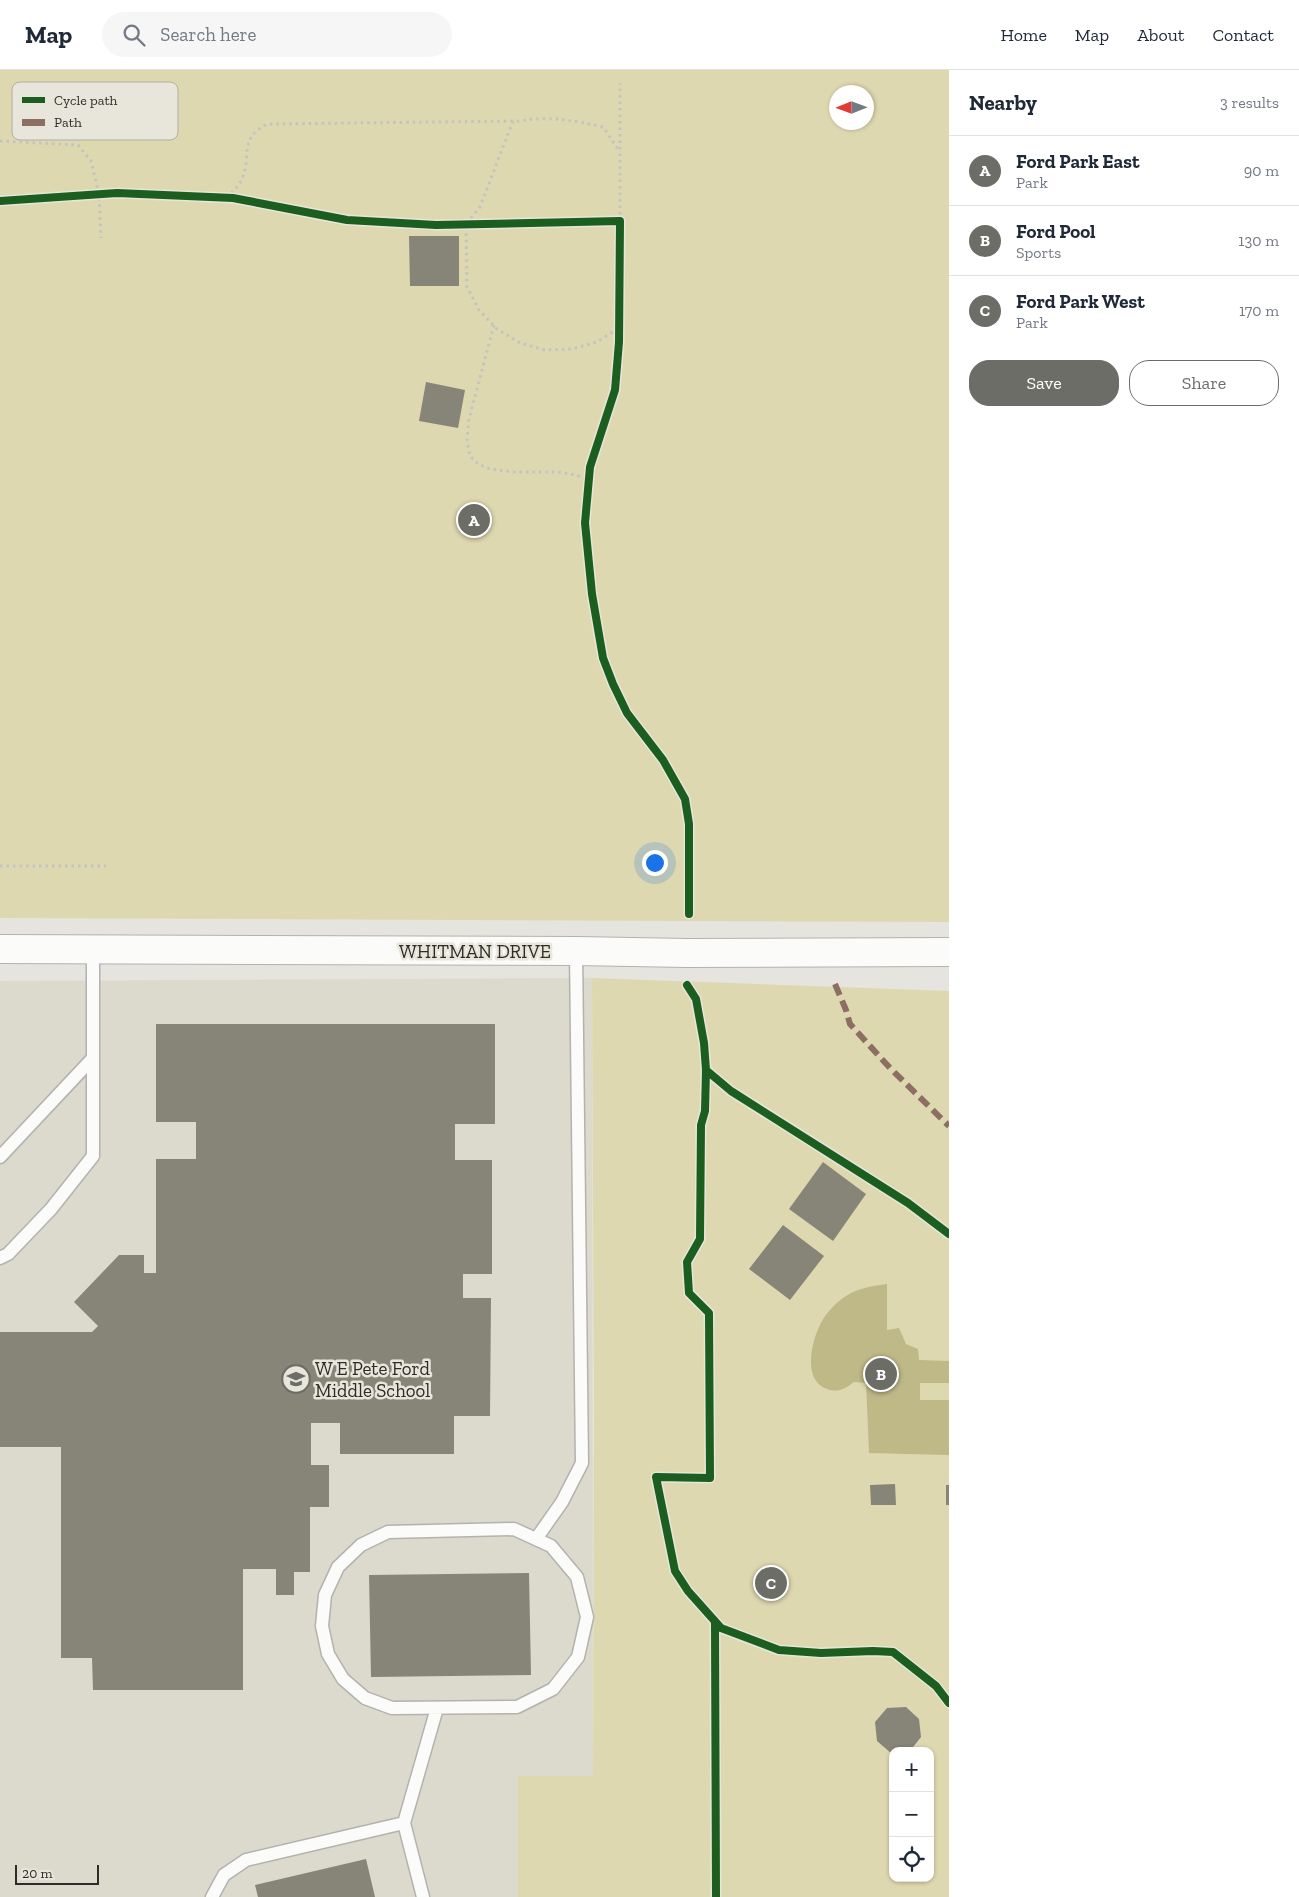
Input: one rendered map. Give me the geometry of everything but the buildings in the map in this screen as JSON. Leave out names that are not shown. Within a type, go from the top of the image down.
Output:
[{"type":"street","name":"WHITMAN DRIVE","points":[[0,949],[687,953],[949,952]]},
{"type":"lane","points":[[0,1258],[8,1254],[52,1209],[92,1156],[93,949]]},
{"type":"lane","points":[[536,1539],[562,1502],[582,1463],[576,951]]},
{"type":"lane","points":[[0,1157],[92,1059]]},
{"type":"lane","points":[[514,1529],[536,1539],[551,1546],[577,1577],[587,1617],[578,1657],[553,1689],[517,1707],[392,1708],[365,1698],[343,1679],[328,1654],[322,1626],[325,1595],[338,1567],[361,1545],[388,1532],[514,1529]]},
{"type":"lane","points":[[423,1897],[404,1823],[437,1708]]},
{"type":"lane","points":[[212,1897],[224,1875],[246,1860],[404,1823]]},
{"type":"path","points":[[620,83],[620,221]]},
{"type":"path","points":[[227,198],[241,182],[249,140],[255,130],[266,124],[514,121],[543,117],[575,120],[603,126],[620,152]]},
{"type":"path","points":[[514,121],[480,207],[466,224],[467,287],[479,310],[497,329],[520,343],[545,350],[572,350],[596,342],[619,328]]},
{"type":"path","points":[[0,141],[78,145],[90,161],[100,194],[101,238]]},
{"type":"path","points":[[494,325],[469,419],[467,440],[470,456],[478,464],[490,469],[512,472],[558,472],[576,475],[589,481]]},
{"type":"path","points":[[0,866],[106,866]]},
{"type":"shaded area","points":[[0,70],[949,70],[949,922],[0,918]]},
{"type":"shaded area","name":"W E Pete Ford Middle School","points":[[592,978],[593,1776],[518,1777],[518,1897],[0,1897],[0,981]]},
{"type":"shaded area","points":[[592,978],[949,991],[949,1897],[518,1897],[518,1776],[593,1776]]},
{"type":"shaded area","points":[[887,1284],[887,1330],[899,1328],[906,1344],[918,1349],[919,1360],[949,1361],[949,1383],[920,1383],[920,1400],[949,1400],[949,1455],[869,1453],[866,1383],[854,1382],[835,1391],[819,1385],[814,1378],[811,1361],[812,1352],[816,1334],[827,1314],[838,1302],[855,1291]]},
{"type":"marked path","points":[[835,984],[850,1024],[890,1068],[949,1126]]},
{"type":"cycle path","points":[[0,201],[117,193],[233,198],[347,220],[436,225],[620,221],[619,342],[615,390],[590,467],[585,523],[592,594],[603,658],[613,684],[627,713],[663,760],[685,799],[689,824],[689,914]]},
{"type":"cycle path","points":[[687,985],[696,999],[704,1043],[706,1070],[705,1111],[701,1125],[700,1239],[687,1262],[689,1293],[709,1313],[710,1478],[656,1477],[675,1571],[688,1591],[721,1628],[779,1650],[821,1653],[893,1652],[936,1686],[949,1703]]},
{"type":"cycle path","points":[[706,1070],[731,1091],[908,1203],[949,1234]]},
{"type":"cycle path","points":[[715,1623],[716,1897]]},
{"type":"place","name":"Ford Park East","points":[[474,520]]},
{"type":"place","name":"Ford Pool","points":[[881,1374]]},
{"type":"place","name":"W E Pete Ford Middle School","points":[[296,1379]]},
{"type":"place","name":"Ford Park West","points":[[771,1583]]}]
